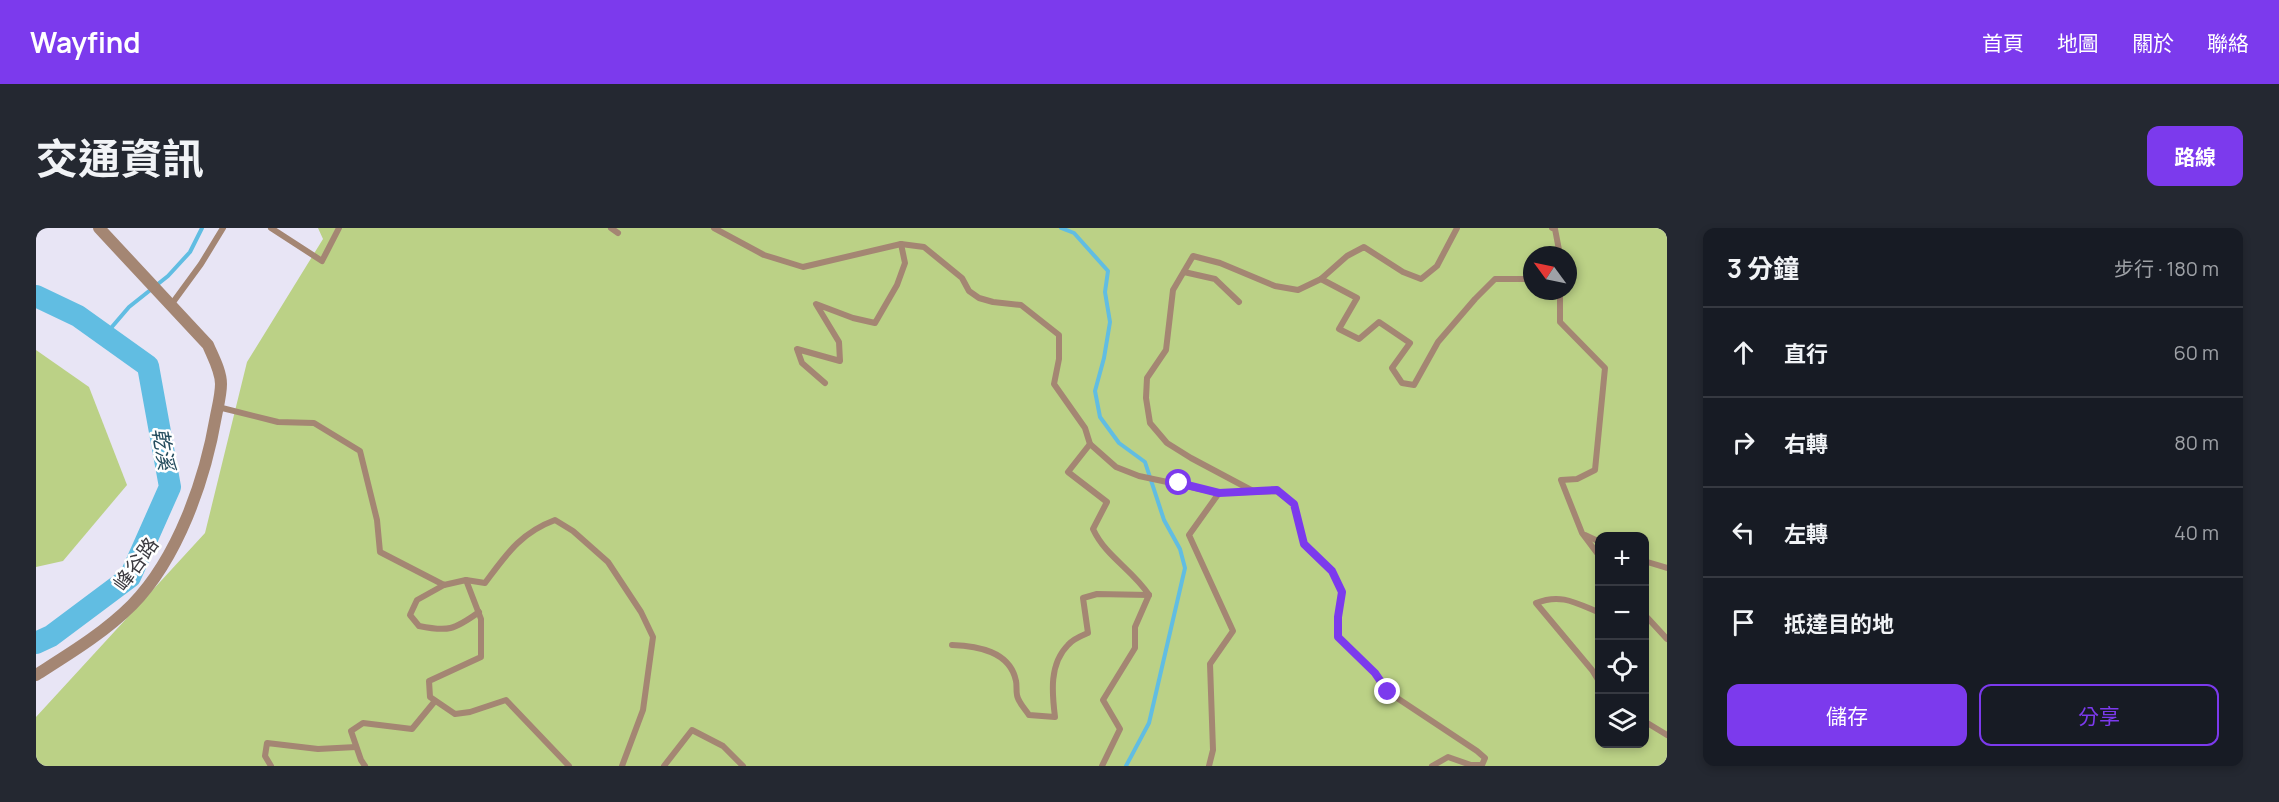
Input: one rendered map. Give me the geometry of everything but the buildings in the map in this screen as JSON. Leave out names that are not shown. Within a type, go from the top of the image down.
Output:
[{"type":"street","name":"峰谷路","points":[[36,675],[85,644],[132,605],[170,555],[199,484],[218,406],[221,384],[215,360],[208,345],[99,228]]},
{"type":"lane","points":[[171,306],[223,228]]},
{"type":"lane","points":[[271,228],[322,261],[339,228]]},
{"type":"lane","points":[[611,228],[618,233]]},
{"type":"lane","points":[[714,228],[764,255],[803,267],[901,244],[924,247],[962,278],[969,291],[979,298],[1022,305],[1059,335],[1059,359],[1054,384],[1085,428],[1090,444],[1116,467],[1142,476],[1219,493],[1277,490],[1294,504],[1304,544],[1332,571],[1342,592],[1338,637],[1375,673],[1388,692],[1485,758],[1482,765],[1471,765],[1448,757],[1432,766]]},
{"type":"lane","points":[[1257,492],[1199,463],[1167,443],[1150,423],[1146,398],[1147,378],[1167,350],[1173,290],[1193,256],[1220,263],[1275,286],[1298,290],[1321,279],[1347,256],[1364,247],[1403,272],[1421,279],[1437,266],[1457,228]]},
{"type":"lane","points":[[1552,228],[1555,230],[1558,246]]},
{"type":"lane","points":[[825,383],[802,363],[797,349],[840,362],[840,342],[816,304],[875,323],[897,285],[905,263],[901,244]]},
{"type":"lane","points":[[1184,272],[1215,279],[1239,302]]},
{"type":"lane","points":[[1321,279],[1357,298],[1339,330],[1359,339],[1379,322],[1410,342],[1392,368],[1402,383],[1414,385],[1438,342],[1475,298],[1495,279],[1523,279]]},
{"type":"lane","points":[[1560,300],[1560,322],[1605,368],[1595,470],[1577,479],[1561,480],[1582,533],[1595,551]]},
{"type":"lane","points":[[218,406],[278,422],[314,423],[360,451],[377,520],[380,552],[444,585]]},
{"type":"lane","points":[[1090,444],[1068,472],[1107,502],[1094,529],[1101,545],[1140,581],[1149,595]]},
{"type":"lane","points":[[1209,766],[1213,750],[1210,664],[1233,631],[1189,535],[1219,493]]},
{"type":"lane","points":[[479,612],[458,627],[439,630],[418,627],[410,615],[417,600],[444,585],[466,580],[485,583],[507,553],[535,527],[555,520],[573,531],[608,562],[641,612],[653,637],[643,711],[622,766]]},
{"type":"lane","points":[[1582,533],[1595,540]]},
{"type":"lane","points":[[1649,563],[1667,568]]},
{"type":"lane","points":[[466,580],[481,619],[482,657],[429,681],[430,697],[455,714],[470,712],[506,700],[569,766]]},
{"type":"lane","points":[[952,645],[970,645],[992,651],[1007,662],[1016,679],[1017,697],[1029,715],[1055,717],[1051,687],[1060,654],[1069,643],[1088,633],[1083,598],[1097,594],[1149,595]]},
{"type":"lane","points":[[1101,766],[1120,729],[1103,700],[1136,648],[1135,627],[1149,595]]},
{"type":"lane","points":[[1595,611],[1568,599],[1549,598],[1536,603],[1595,674]]},
{"type":"lane","points":[[1649,619],[1667,639]]},
{"type":"lane","points":[[365,766],[351,731],[363,723],[412,729],[435,701]]},
{"type":"lane","points":[[1649,724],[1667,735]]},
{"type":"lane","points":[[664,766],[692,730],[723,746],[743,766]]},
{"type":"lane","points":[[271,766],[265,756],[267,743],[318,749],[356,747]]},
{"type":"green space","points":[[318,228],[1667,228],[1667,766],[36,766],[36,717],[205,533],[247,362],[323,239]]},
{"type":"green space","points":[[36,350],[89,387],[127,485],[63,561],[36,567]]},
{"type":"waterway","points":[[105,335],[129,307],[168,276],[190,252],[202,228]]},
{"type":"waterway","points":[[1061,228],[1074,233],[1108,271],[1105,292],[1110,322],[1095,391],[1100,417],[1119,443],[1145,462],[1164,520],[1180,549],[1185,568],[1149,723],[1126,766]]},
{"type":"waterway","name":"乾溪","points":[[36,296],[78,316],[148,366],[170,487],[130,577],[51,636],[36,643]]},
{"type":"route","points":[[1179,483],[1219,493],[1277,490],[1294,504],[1304,544],[1332,571],[1342,592],[1338,637],[1375,673],[1388,692]]}]
